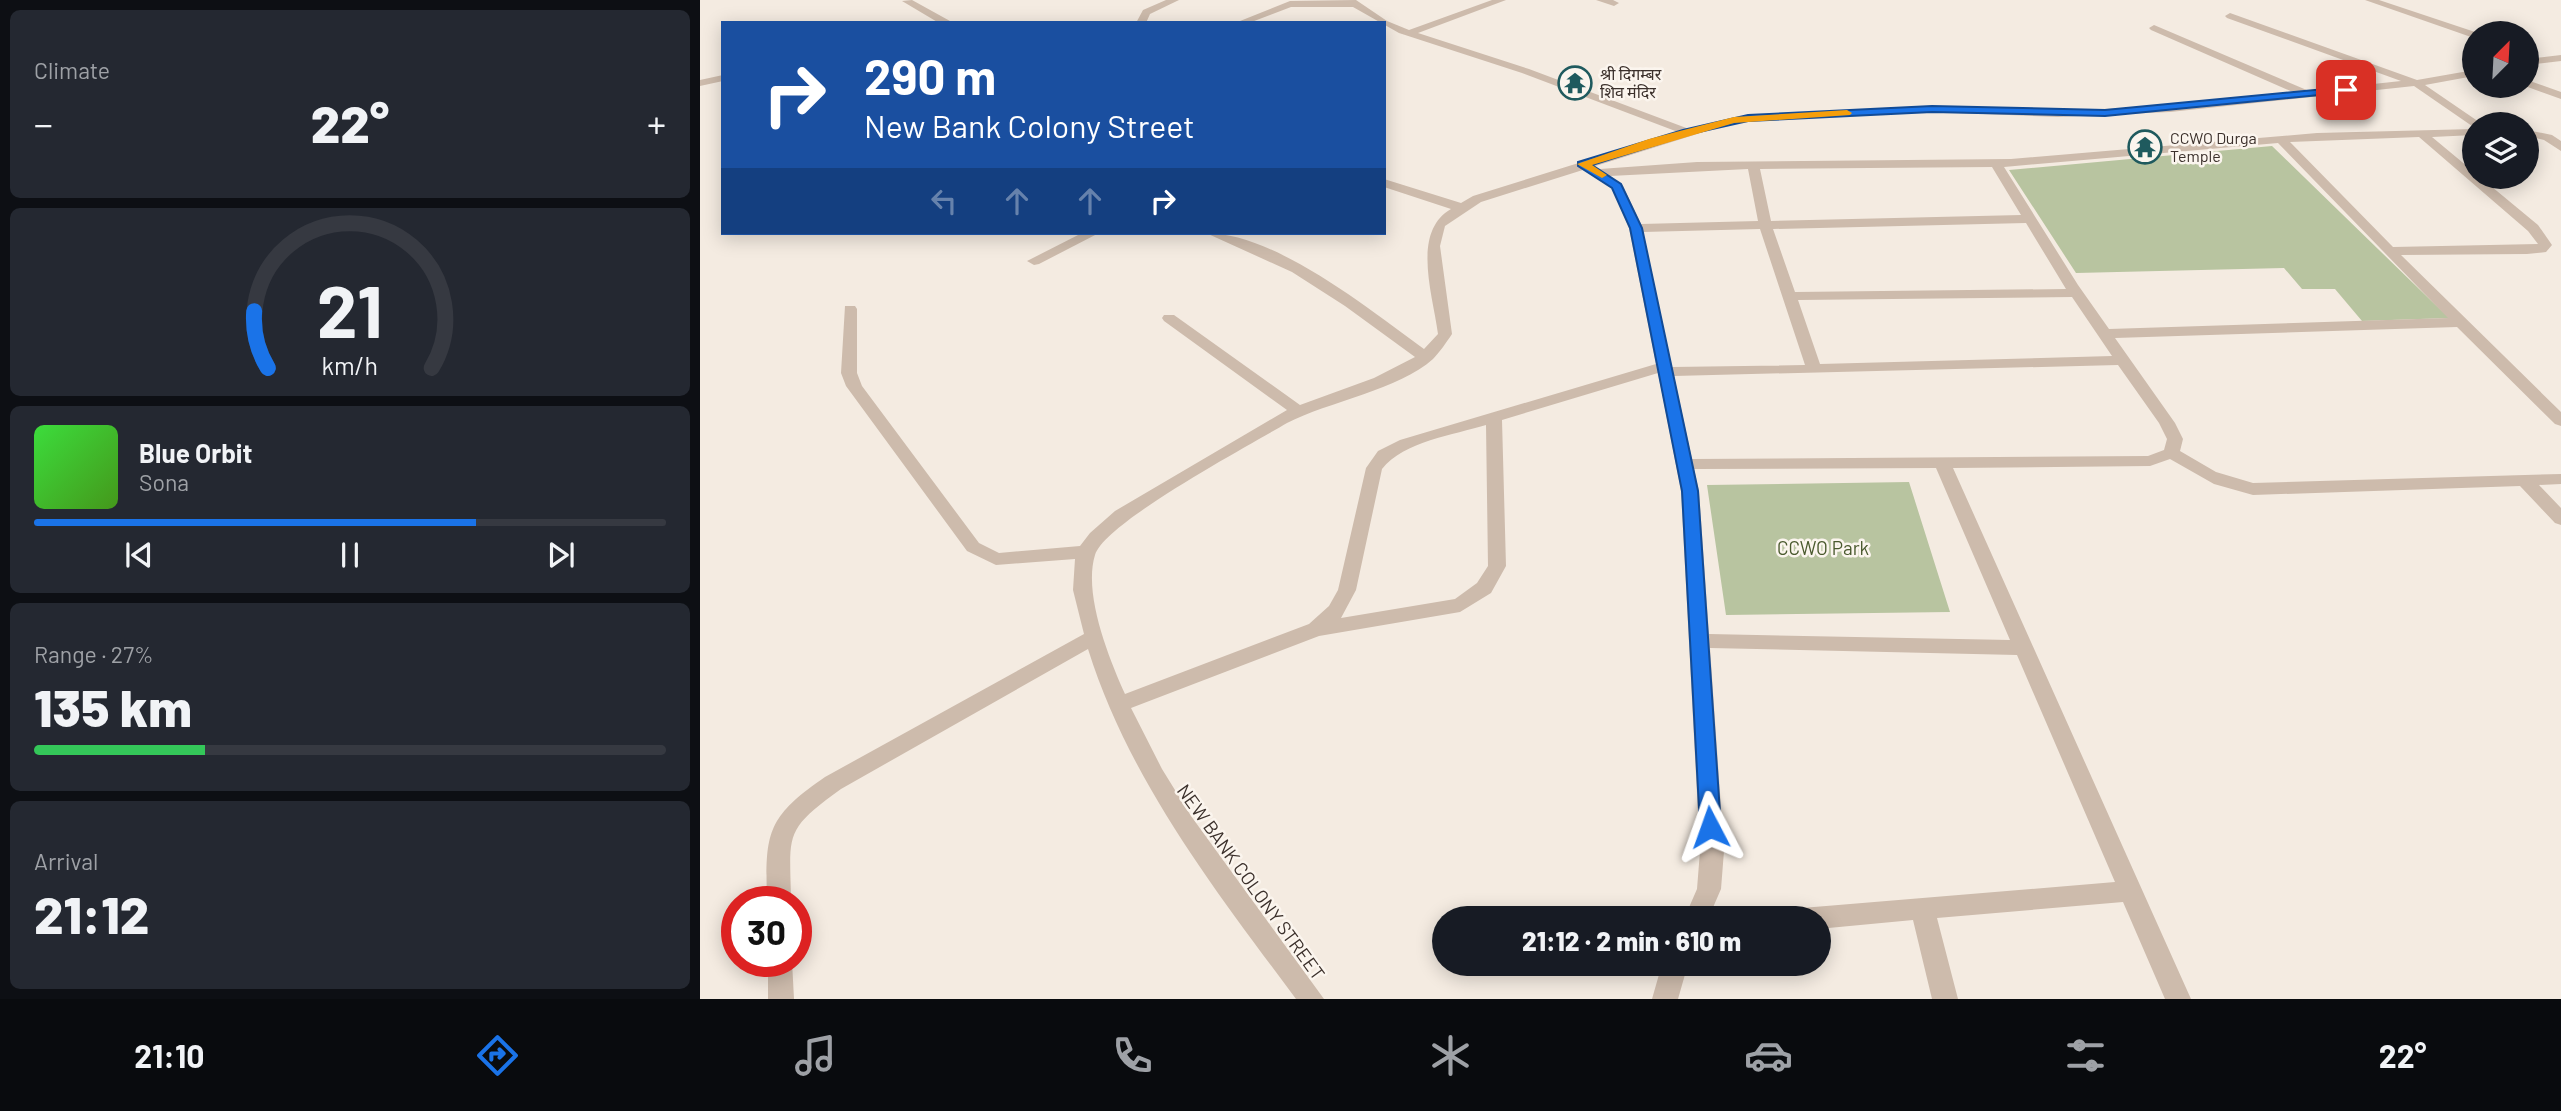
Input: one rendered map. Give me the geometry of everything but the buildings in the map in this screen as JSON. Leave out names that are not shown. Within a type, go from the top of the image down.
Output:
[{"type":"street","points":[[1141,21],[1146,12],[1174,0]]},
{"type":"street","points":[[1410,33],[1501,0]]},
{"type":"street","points":[[1601,0],[1614,3]]},
{"type":"street","points":[[2370,0],[2462,31]]},
{"type":"street","points":[[908,1],[943,21]]},
{"type":"street","points":[[1246,21],[1290,5],[1352,2],[1410,33],[1500,62],[1687,132]]},
{"type":"street","points":[[2230,16],[2416,83],[2462,114]]},
{"type":"street","points":[[2154,27],[2306,93]]},
{"type":"street","points":[[2539,57],[2547,60]]},
{"type":"street","points":[[2539,61],[2561,58]]},
{"type":"street","points":[[850,309],[849,373],[854,386],[973,547],[996,559],[1086,552],[1100,533],[1121,515],[1298,411],[1406,370],[1439,347],[1445,334],[1433,246],[1439,225],[1460,207],[1590,168],[1687,132],[1734,120],[1932,109],[2105,113],[2170,109],[2416,83],[2462,75]]},
{"type":"street","points":[[700,82],[721,78]]},
{"type":"street","points":[[2539,88],[2561,96]]},
{"type":"street","points":[[1590,168],[1996,164],[2282,140],[2462,132]]},
{"type":"street","points":[[2390,251],[2527,250],[2545,245],[2533,228],[2421,133]]},
{"type":"street","points":[[2539,135],[2547,137],[2561,147]]},
{"type":"street","points":[[2282,140],[2561,421]]},
{"type":"street","points":[[1996,164],[2076,293],[2167,423],[2175,439],[2171,453]]},
{"type":"street","points":[[1753,166],[1765,225],[1814,369]]},
{"type":"street","points":[[1590,168],[1617,186],[1636,228],[1691,502],[1712,851],[1709,889],[1702,906]]},
{"type":"street","points":[[1386,184],[1460,207]]},
{"type":"street","points":[[1636,228],[2029,219]]},
{"type":"street","points":[[1034,261],[1088,235]]},
{"type":"street","points":[[1219,235],[1245,243],[1267,254],[1359,310],[1426,358]]},
{"type":"street","points":[[1790,296],[2076,293]]},
{"type":"street","points":[[1169,318],[1298,411]]},
{"type":"street","points":[[2105,334],[2461,322]]},
{"type":"street","points":[[1316,629],[1336,610],[1347,590],[1374,468],[1384,455],[1406,444],[1666,369],[1814,369],[2123,360]]},
{"type":"street","points":[[1120,704],[1316,629],[1460,605],[1484,588],[1497,566],[1494,417]]},
{"type":"street","points":[[1685,464],[2150,461],[2171,453]]},
{"type":"street","points":[[2171,453],[2207,476],[2253,489],[2561,479]]},
{"type":"street","points":[[1942,462],[2178,999]]},
{"type":"street","points":[[2524,481],[2561,519]]},
{"type":"street","name":"NEW BANK COLONY STREET","points":[[1086,552],[1081,585],[1098,654],[1153,777],[1213,869],[1311,999]]},
{"type":"street","points":[[779,886],[779,833],[795,810],[833,783],[1094,637]]},
{"type":"street","points":[[1699,641],[2024,648]]},
{"type":"street","points":[[1831,916],[2131,891]]},
{"type":"street","points":[[1922,908],[1945,999]]},
{"type":"street","points":[[1665,999],[1672,976]]},
{"type":"street","points":[[780,977],[781,999]]},
{"type":"green space","points":[[2272,146],[2449,318],[2362,321],[2335,289],[2302,289],[2284,268],[2076,273],[2009,170]]},
{"type":"green space","name":"CCWO Park","points":[[1909,482],[1950,612],[1726,615],[1707,485]]},
{"type":"slow traffic","points":[[1602,175],[1582,164],[1734,120],[1847,113]]},
{"type":"place","name":"श्री दिगम्बर शिव मंदिर","points":[[1575,83]]},
{"type":"place","name":"CCWO Durga Temple","points":[[2145,147]]},
{"type":"route","points":[[1710,827],[1690,491],[1659,330],[1636,228],[1625,203],[1617,186],[1610,179],[1582,164],[1687,132],[1748,118],[1932,109],[2105,113],[2170,109],[2346,90]]}]
